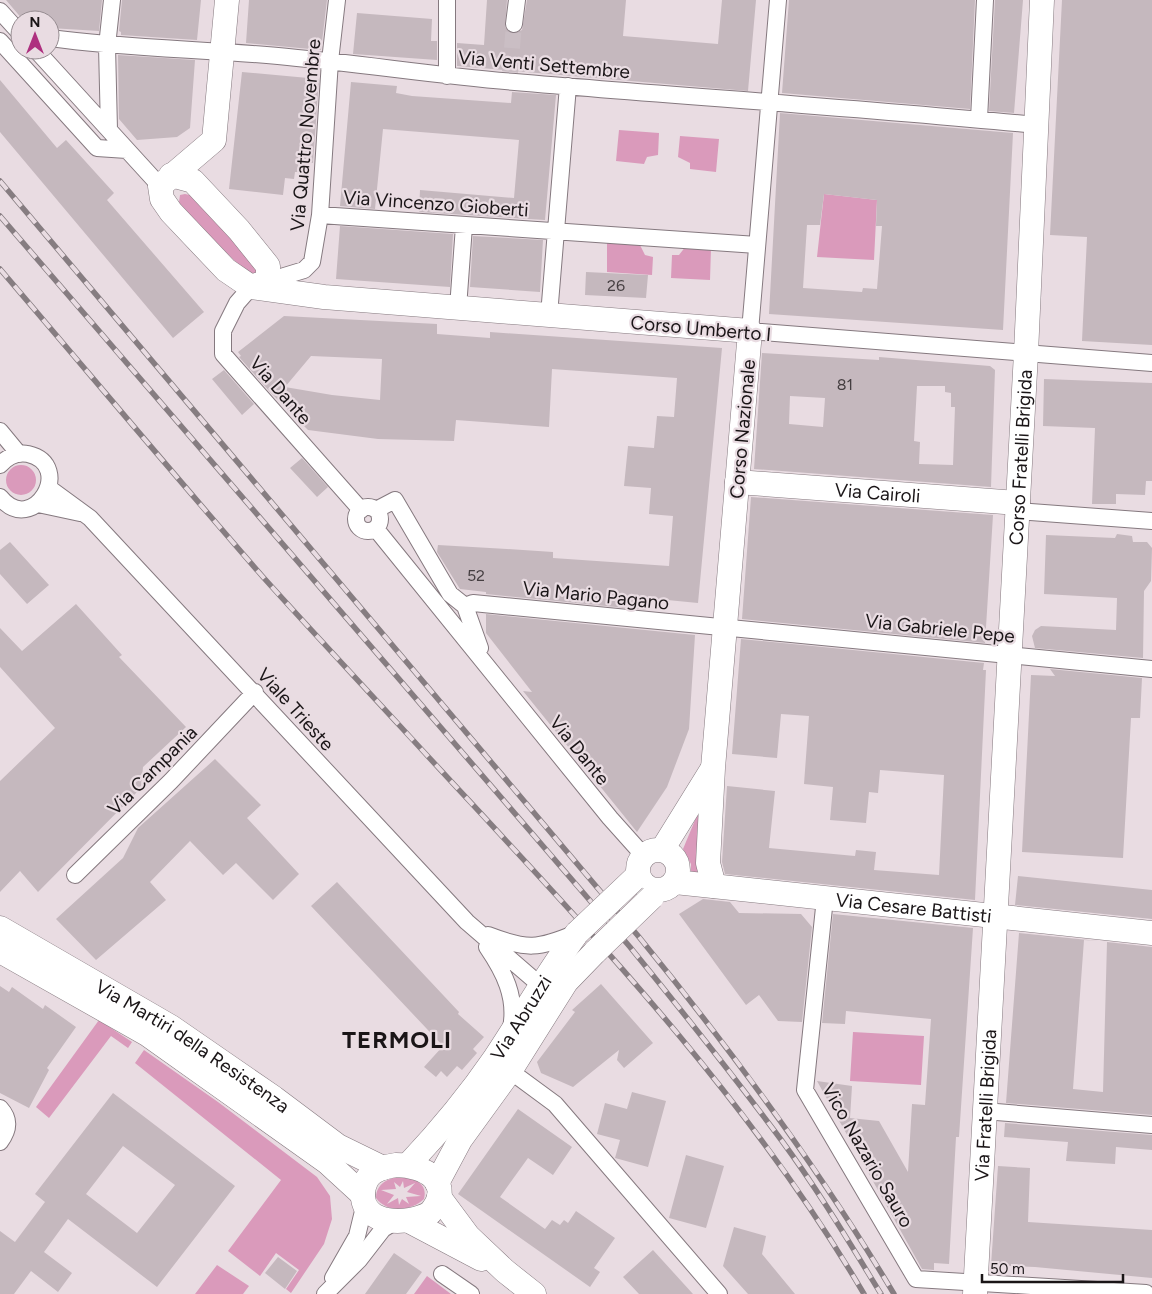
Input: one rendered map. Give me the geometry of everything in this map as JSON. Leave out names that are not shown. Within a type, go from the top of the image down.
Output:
[{"type":"street","points":[[109,130],[107,46],[112,0]]},
{"type":"street","points":[[45,60],[127,150],[166,181],[194,181],[268,266],[260,284],[226,270],[170,212],[162,199],[166,181],[214,140],[227,0]]},
{"type":"street","name":"Via Quattro Novembre","points":[[260,284],[304,270],[312,262],[320,215],[330,61],[337,0]]},
{"type":"street","points":[[447,0],[447,76]]},
{"type":"street","points":[[514,24],[516,0]]},
{"type":"street","name":"Corso Nazionale","points":[[714,886],[708,863],[713,768],[778,0]]},
{"type":"street","points":[[979,119],[985,0]]},
{"type":"street","name":"Corso Fratelli Brigida","points":[[995,916],[1026,353],[1042,0]]},
{"type":"street","points":[[0,11],[10,22]]},
{"type":"street","name":"Via Venti Settembre","points":[[60,39],[107,46],[222,50],[447,76],[509,77],[568,86],[769,101],[1036,125]]},
{"type":"street","points":[[0,41],[97,148],[127,150]]},
{"type":"street","points":[[549,315],[553,231],[568,86]]},
{"type":"street","name":"Via Vincenzo Gioberti","points":[[320,215],[757,245]]},
{"type":"street","points":[[458,308],[464,226]]},
{"type":"street","name":"Corso Umberto I","points":[[260,284],[324,297],[1152,364]]},
{"type":"street","name":"Via Dante","points":[[260,284],[237,303],[222,331],[223,354],[368,510]]},
{"type":"street","points":[[0,431],[19,454]]},
{"type":"street","points":[[0,465],[9,457],[19,454],[35,456],[43,463],[48,472],[49,488],[38,504]]},
{"type":"street","name":"Via Cairoli","points":[[737,482],[1152,521]]},
{"type":"street","name":"Viale Trieste","points":[[49,488],[86,514],[255,692],[306,751],[476,930],[540,985]]},
{"type":"street","name":"Via Dante","points":[[488,667],[465,606],[450,594],[395,500],[368,510],[356,517],[359,527],[366,532],[376,529],[610,818],[645,865]]},
{"type":"street","points":[[2,501],[21,508],[38,504],[86,514]]},
{"type":"street","points":[[368,510],[381,519],[376,529]]},
{"type":"street","name":"Via Mario Pagano","points":[[465,606],[473,603],[725,627]]},
{"type":"street","name":"Via Gabriele Pepe","points":[[725,627],[1152,669]]},
{"type":"street","name":"Via Campania","points":[[75,875],[171,781],[255,692]]},
{"type":"street","name":"Corso Nazionale","points":[[645,865],[713,768]]},
{"type":"street","points":[[673,855],[678,865],[662,889],[644,884],[645,865],[673,855]]},
{"type":"street","name":"Via Abruzzi","points":[[438,1190],[460,1140],[502,1065],[510,1036],[540,985],[578,933],[645,865]]},
{"type":"street","name":"Via Cesare Battisti","points":[[662,889],[714,886],[1152,933]]},
{"type":"street","name":"Via Abruzzi","points":[[408,1165],[456,1110],[502,1065],[566,982],[662,889]]},
{"type":"street","name":"Vico Nazario Sauro","points":[[825,898],[805,1090],[916,1279],[975,1288]]},
{"type":"street","name":"Via Fratelli Brigida","points":[[975,1288],[995,916]]},
{"type":"street","name":"Via Martiri della Resistenza","points":[[0,928],[171,1027],[274,1098],[338,1146],[383,1168]]},
{"type":"street","name":"Viale Trieste","points":[[476,930],[527,947],[546,946],[578,933]]},
{"type":"street","name":"Viale Trieste","points":[[476,930],[504,972],[513,1004],[510,1036]]},
{"type":"street","name":"Via Martiri della Resistenza","points":[[0,951],[147,1034],[327,1162],[364,1199],[377,1217],[403,1221],[505,1272]]},
{"type":"street","points":[[540,985],[566,982]]},
{"type":"street","points":[[502,1065],[555,1104],[719,1294]]},
{"type":"street","points":[[0,1108],[8,1121],[6,1134],[0,1142]]},
{"type":"street","points":[[984,1111],[1152,1126]]},
{"type":"street","points":[[324,1294],[357,1236],[368,1178],[374,1172],[383,1168],[408,1165],[427,1171],[468,1236],[505,1272],[534,1294]]},
{"type":"street","points":[[324,1294],[359,1260],[383,1229],[430,1213],[438,1190]]},
{"type":"street","points":[[442,1274],[471,1294]]},
{"type":"street","points":[[975,1288],[1146,1293]]},
{"type":"shaded area","points":[[619,130],[659,133],[658,155],[647,157],[644,164],[616,161]]},
{"type":"shaded area","points":[[680,136],[719,139],[716,172],[690,169],[690,163],[678,157]]},
{"type":"shaded area","points":[[824,194],[877,200],[874,260],[817,257]]},
{"type":"shaded area","points":[[180,195],[194,196],[260,269],[256,275],[248,274],[182,209],[179,202]]},
{"type":"shaded area","points":[[607,242],[639,243],[645,255],[653,257],[652,275],[607,272]]},
{"type":"shaded area","points":[[686,246],[711,248],[710,280],[671,278],[672,255],[679,255]]},
{"type":"shaded area","points":[[21,465],[32,469],[36,480],[32,491],[21,495],[10,491],[6,480],[10,469]]},
{"type":"shaded area","points":[[703,801],[698,874],[691,874],[691,864],[683,849]]},
{"type":"shaded area","points":[[99,1020],[132,1042],[128,1048],[111,1036],[49,1118],[36,1107]]},
{"type":"shaded area","points":[[853,1032],[924,1036],[921,1085],[850,1081]]},
{"type":"shaded area","points":[[144,1050],[218,1102],[317,1177],[330,1196],[332,1219],[324,1244],[291,1293],[286,1289],[299,1270],[276,1253],[260,1276],[228,1251],[281,1180],[135,1063]]},
{"type":"shaded area","points":[[404,1178],[420,1183],[425,1192],[424,1199],[406,1208],[393,1209],[387,1207],[376,1198],[376,1194],[381,1185],[389,1179]],"holes":[[[403,1181],[404,1188],[415,1183],[407,1192],[421,1196],[406,1197],[409,1204],[402,1199],[399,1205],[398,1198],[387,1204],[394,1195],[381,1190],[396,1189],[394,1182],[400,1187]]]},
{"type":"shaded area","points":[[217,1265],[249,1286],[243,1294],[195,1294]]},
{"type":"shaded area","points":[[427,1276],[451,1294],[414,1294]]},
{"type":"building","points":[[6,0],[102,0],[99,31],[60,29],[60,10],[14,10]]},
{"type":"building","points":[[122,0],[201,0],[197,40],[121,35],[119,31]]},
{"type":"building","points":[[249,0],[327,0],[321,50],[246,43]]},
{"type":"building","points":[[487,0],[507,0],[505,27],[512,34],[522,30],[527,0],[626,0],[623,36],[718,44],[722,0],[756,0],[748,91],[457,66],[457,43],[484,45]]},
{"type":"building","points":[[789,0],[975,0],[970,109],[782,93]]},
{"type":"building","points":[[995,0],[1023,0],[1014,113],[989,111]]},
{"type":"building","points":[[1062,0],[1152,0],[1152,345],[1082,341],[1087,237],[1050,235]]},
{"type":"building","points":[[357,13],[432,19],[431,41],[437,41],[437,60],[353,54]]},
{"type":"building","points":[[118,55],[195,60],[190,128],[177,137],[137,140],[119,119]]},
{"type":"building","points":[[242,72],[319,79],[313,163],[302,161],[301,172],[295,172],[294,179],[285,178],[283,195],[229,189]]},
{"type":"building","points":[[0,80],[57,148],[66,140],[114,193],[107,200],[204,312],[173,338],[0,132]]},
{"type":"building","points":[[351,82],[397,86],[396,93],[412,96],[511,103],[512,92],[556,95],[545,220],[419,212],[420,190],[514,198],[519,140],[383,129],[375,209],[340,206]]},
{"type":"building","points":[[780,113],[1013,133],[1003,330],[769,314]],"holes":[[[824,194],[877,200],[876,226],[882,226],[877,289],[863,288],[862,292],[803,288],[807,225],[820,225]]]},
{"type":"building","points":[[340,226],[453,234],[450,287],[336,279]]},
{"type":"building","points":[[473,236],[543,240],[540,292],[470,287]]},
{"type":"building","points":[[586,272],[648,275],[646,298],[585,295]]},
{"type":"building","points":[[284,316],[437,324],[437,334],[490,338],[490,332],[722,348],[698,603],[647,598],[646,610],[486,594],[486,592],[460,589],[437,552],[438,545],[507,549],[553,552],[553,558],[669,566],[673,516],[649,514],[651,488],[624,486],[628,446],[654,448],[657,416],[674,417],[677,378],[552,369],[549,427],[456,420],[454,441],[378,439],[308,430],[270,392],[239,357],[241,356],[238,352]],"holes":[[[311,356],[382,359],[380,400],[332,395],[285,387]]]},
{"type":"building","points":[[762,353],[879,360],[879,357],[990,366],[995,370],[991,487],[754,469]],"holes":[[[917,386],[945,386],[945,392],[951,393],[951,407],[955,407],[953,465],[919,464],[920,442],[914,441]],[[790,396],[825,398],[823,427],[789,424]]]},
{"type":"building","points":[[224,370],[254,404],[242,415],[212,379]]},
{"type":"building","points":[[1044,379],[1152,383],[1152,481],[1146,481],[1145,495],[1116,494],[1116,504],[1092,504],[1095,428],[1043,426]]},
{"type":"building","points":[[302,458],[328,487],[317,497],[290,468]]},
{"type":"building","points":[[751,497],[993,515],[985,643],[742,619]]},
{"type":"building","points":[[1117,534],[1132,536],[1133,542],[1147,542],[1152,548],[1151,581],[1144,591],[1143,658],[1035,648],[1032,636],[1035,630],[1041,626],[1116,630],[1117,598],[1044,594],[1046,535],[1115,538]]},
{"type":"building","points":[[10,542],[49,585],[27,604],[0,574],[0,550]]},
{"type":"building","points":[[76,604],[122,655],[119,657],[186,727],[143,767],[141,788],[38,892],[20,871],[0,892],[0,781],[55,728],[0,667],[0,628],[22,651]]},
{"type":"building","points":[[486,614],[695,635],[689,729],[667,787],[637,832],[523,691],[532,692],[486,633]]},
{"type":"building","points":[[741,639],[984,663],[983,670],[986,670],[975,900],[725,874],[722,862],[727,786],[775,791],[769,848],[855,856],[856,850],[876,852],[874,870],[939,875],[944,775],[880,770],[878,793],[869,792],[866,823],[830,820],[833,787],[804,784],[809,716],[781,714],[777,758],[732,754]]},
{"type":"building","points":[[1050,669],[1142,678],[1140,718],[1131,718],[1123,858],[1022,852],[1031,675],[1055,676]]},
{"type":"building","points":[[215,759],[261,805],[247,818],[299,874],[273,900],[236,863],[223,875],[190,841],[150,882],[166,900],[96,960],[56,919],[123,858],[138,828]]},
{"type":"building","points":[[1018,876],[1152,890],[1152,919],[1015,905]]},
{"type":"building","points":[[337,882],[459,1012],[458,1014],[484,1037],[473,1049],[477,1053],[462,1070],[457,1066],[447,1077],[441,1071],[436,1077],[424,1067],[443,1046],[311,906]]},
{"type":"building","points":[[703,899],[730,902],[739,913],[801,914],[812,927],[802,1022],[778,1021],[759,995],[746,1005],[679,914]]},
{"type":"building","points":[[833,914],[973,928],[959,1137],[956,1137],[949,1264],[934,1263],[934,1270],[922,1269],[817,1081],[852,1086],[850,1118],[879,1121],[908,1172],[912,1104],[925,1105],[931,1019],[846,1011],[845,1024],[822,1023]]},
{"type":"building","points":[[1019,933],[1098,941],[1084,940],[1073,1089],[1103,1092],[1107,942],[1152,947],[1152,1115],[1006,1103]]},
{"type":"building","points":[[601,984],[653,1043],[624,1068],[617,1060],[619,1050],[573,1087],[541,1073],[537,1062],[575,1012],[572,1010]]},
{"type":"building","points":[[0,986],[9,992],[12,987],[43,1009],[45,1005],[76,1027],[47,1068],[49,1070],[29,1108],[0,1093]]},
{"type":"building","points":[[632,1092],[666,1101],[648,1167],[615,1158],[620,1140],[597,1134],[605,1103],[627,1109]]},
{"type":"building","points":[[113,1093],[235,1186],[157,1287],[68,1219],[44,1252],[72,1273],[58,1292],[31,1271],[14,1294],[0,1294],[0,1231],[15,1242],[45,1202],[35,1194]],"holes":[[[123,1146],[175,1185],[137,1233],[86,1194]]]},
{"type":"building","points":[[518,1109],[572,1147],[553,1175],[528,1158],[500,1197],[545,1229],[552,1220],[560,1225],[564,1220],[568,1223],[576,1211],[615,1238],[594,1268],[600,1272],[590,1287],[458,1194]]},
{"type":"building","points":[[1005,1123],[1152,1135],[1152,1150],[1116,1147],[1115,1164],[1066,1161],[1068,1142],[1004,1137]]},
{"type":"building","points":[[686,1155],[724,1166],[706,1228],[669,1218]]},
{"type":"building","points":[[998,1166],[1030,1168],[1028,1222],[1152,1230],[1152,1278],[1035,1267],[991,1265]]},
{"type":"building","points":[[734,1227],[766,1236],[762,1254],[795,1294],[748,1294],[723,1266]]},
{"type":"building","points":[[653,1250],[693,1294],[639,1294],[623,1277]]},
{"type":"building","points":[[394,1253],[422,1272],[406,1294],[365,1294]]},
{"type":"building","points":[[278,1257],[297,1271],[285,1289],[265,1273]]},
{"type":"tunnel","points":[[510,72],[514,24]]},
{"type":"railway","points":[[0,181],[674,980],[741,1067],[805,1156],[836,1201],[894,1294]]},
{"type":"railway","points":[[0,216],[630,947],[782,1141],[821,1197],[881,1294]]},
{"type":"railway","points":[[0,269],[263,577],[525,861],[647,998],[706,1068],[762,1141],[815,1216],[864,1294]]},
{"type":"district","name":"TERMOLI","points":[[397,1040]]}]
